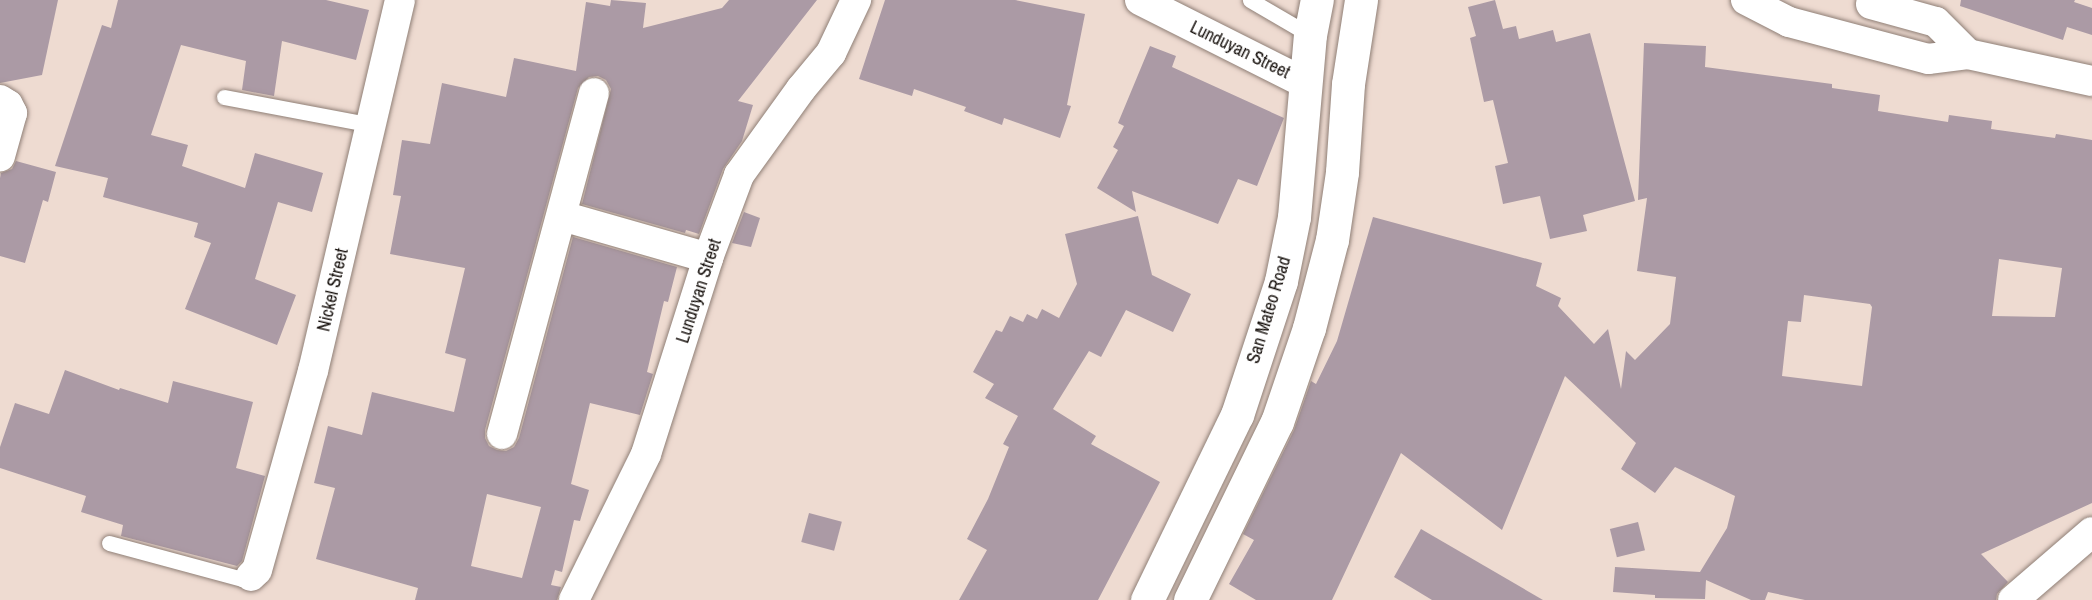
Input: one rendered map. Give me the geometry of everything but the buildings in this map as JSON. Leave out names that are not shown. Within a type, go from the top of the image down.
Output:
[{"type":"main road","name":"San Mateo Road","points":[[1147,600],[1237,414],[1281,281],[1294,217],[1310,35],[1317,0]]},
{"type":"main road","points":[[1190,600],[1277,422],[1309,327],[1332,240],[1342,172],[1348,84],[1361,0]]},
{"type":"street","name":"Nickel Street","points":[[251,576],[257,570],[313,370],[400,0]]},
{"type":"street","name":"Lunduyan Street","points":[[574,600],[646,454],[708,258],[739,175],[801,89],[831,53],[856,0]]},
{"type":"street","name":"Lunduyan Street","points":[[1140,0],[1307,84]]},
{"type":"street","points":[[1746,0],[1789,21],[1928,59],[1968,54],[2092,81]]},
{"type":"street","points":[[1818,28],[1848,17],[1872,2],[1936,22],[1968,54]]},
{"type":"street","points":[[502,434],[594,93]]},
{"type":"street","points":[[0,100],[8,105],[12,113],[0,156]]},
{"type":"street","points":[[562,216],[708,258]]},
{"type":"street","points":[[2013,600],[2092,532]]},
{"type":"lane","points":[[1250,0],[1310,35]]},
{"type":"lane","points":[[224,97],[372,125]]},
{"type":"lane","points":[[109,543],[242,579],[251,576]]}]
